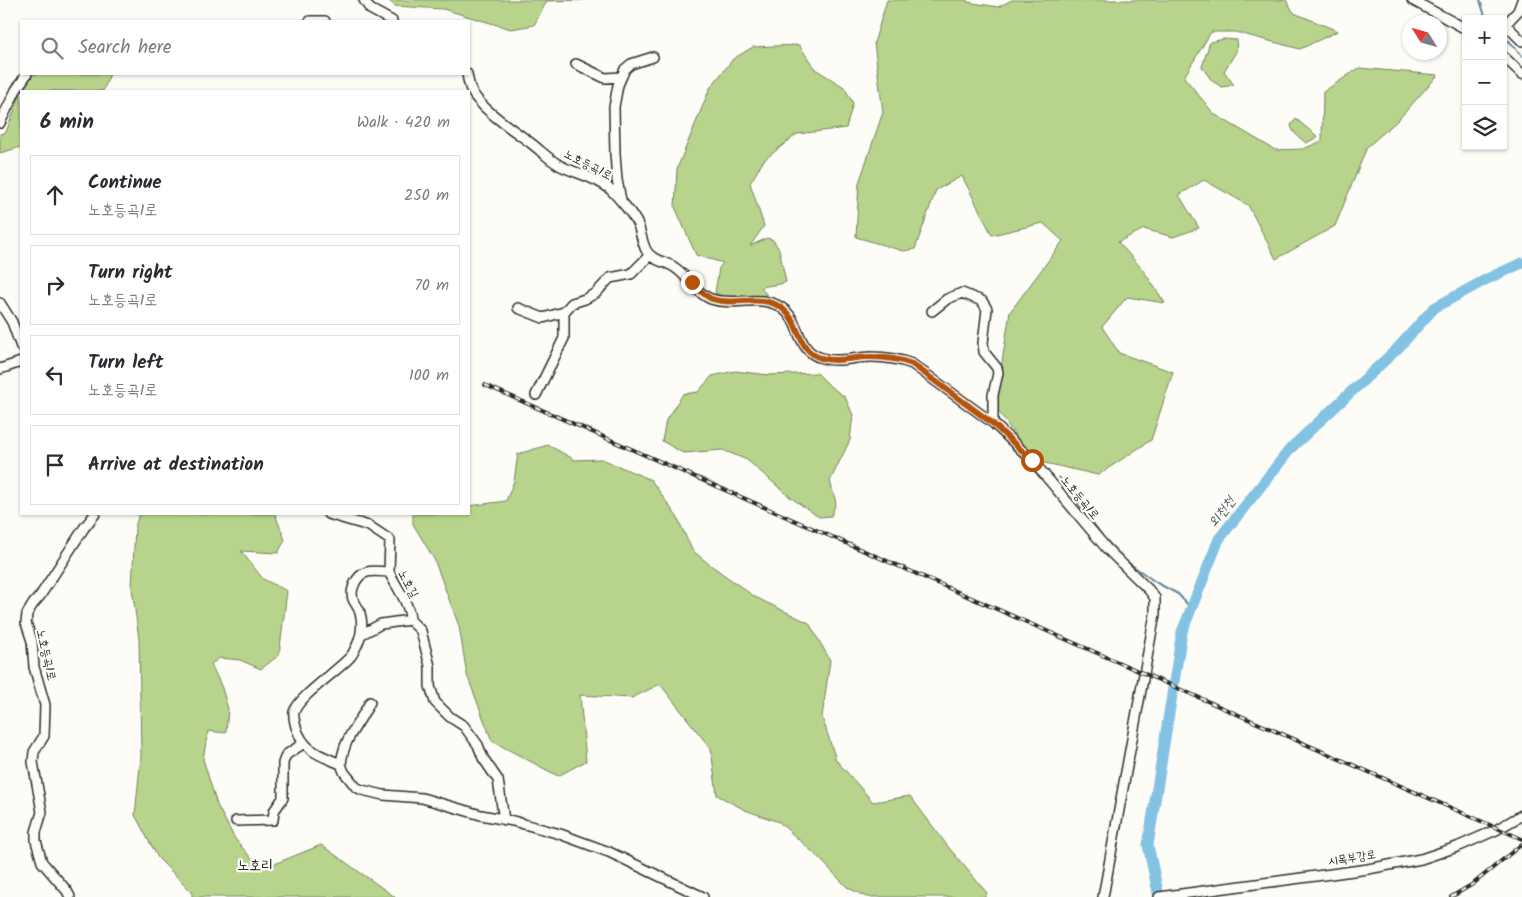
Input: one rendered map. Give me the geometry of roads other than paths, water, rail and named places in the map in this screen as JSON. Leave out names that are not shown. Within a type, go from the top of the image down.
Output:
[{"type":"street","points":[[364,0],[370,9],[390,20]]},
{"type":"street","points":[[1412,0],[1462,27]]},
{"type":"street","points":[[1507,23],[1518,11],[1522,0]]},
{"type":"street","points":[[1507,28],[1522,41]]},
{"type":"street","points":[[622,203],[617,180],[614,107],[625,68],[633,62],[653,57]]},
{"type":"street","points":[[1507,60],[1522,74]]},
{"type":"street","points":[[576,64],[605,78],[621,78]]},
{"type":"street","points":[[0,123],[16,90],[26,75]]},
{"type":"street","name":"노호등곡1로","points":[[466,75],[472,92],[481,103],[502,120],[557,164],[600,182],[611,191],[637,223],[646,250],[650,255],[659,261],[672,265],[704,295],[711,299],[722,301],[770,302],[781,308],[793,321],[809,353],[820,358],[838,361],[870,357],[903,360],[923,372],[992,423],[1032,460],[1093,532],[1149,590],[1155,598],[1155,614],[1103,897]]},
{"type":"street","points":[[518,308],[543,318],[564,312],[572,303],[596,293],[610,278],[631,274],[650,255]]},
{"type":"street","points":[[932,310],[947,299],[962,293],[982,301],[987,308],[983,343],[984,352],[997,368],[998,373],[993,395],[992,423]]},
{"type":"street","points":[[0,302],[12,322],[20,344]]},
{"type":"street","points":[[536,395],[564,338],[564,312]]},
{"type":"street","points":[[0,369],[20,362]]},
{"type":"street","name":"노호등곡1로","points":[[70,897],[67,890],[42,862],[36,841],[36,832],[42,812],[33,762],[34,752],[44,736],[45,705],[44,696],[34,667],[32,641],[26,623],[33,604],[94,515]]},
{"type":"street","points":[[331,515],[369,526],[390,540],[389,572]]},
{"type":"street","name":"노호길","points":[[362,634],[360,611],[353,599],[352,590],[355,581],[362,573],[372,571],[389,572],[410,620],[421,631],[430,666],[430,686],[435,702],[468,730],[483,758],[498,780],[504,820]]},
{"type":"street","points":[[341,764],[315,753],[304,743],[296,728],[294,712],[302,700],[351,656],[362,634],[381,624],[410,620]]},
{"type":"street","points":[[370,702],[347,738],[342,753],[341,764],[344,772],[356,787],[376,794],[422,798],[582,841],[703,897]]},
{"type":"street","points":[[236,821],[273,820],[274,810],[283,798],[283,763],[286,755],[304,743]]},
{"type":"street","name":"시목부강로","points":[[1159,897],[1368,869],[1422,858],[1457,847],[1496,830],[1522,815]]},
{"type":"waterway","points":[[1480,0],[1485,15]]},
{"type":"waterway","points":[[1507,40],[1522,56]]},
{"type":"waterway","name":"외천천","points":[[1159,897],[1148,845],[1182,632],[1219,539],[1291,448],[1397,349],[1434,308],[1487,279],[1522,263]]},
{"type":"waterway","points":[[1059,477],[1104,538],[1121,556]]},
{"type":"waterway","points":[[1126,561],[1157,583],[1178,594],[1191,608]]},
{"type":"railway","points":[[485,385],[1522,839]]},
{"type":"railway","points":[[1451,897],[1473,884],[1522,844]]},
{"type":"district","name":"노호리","points":[[255,866]]}]
